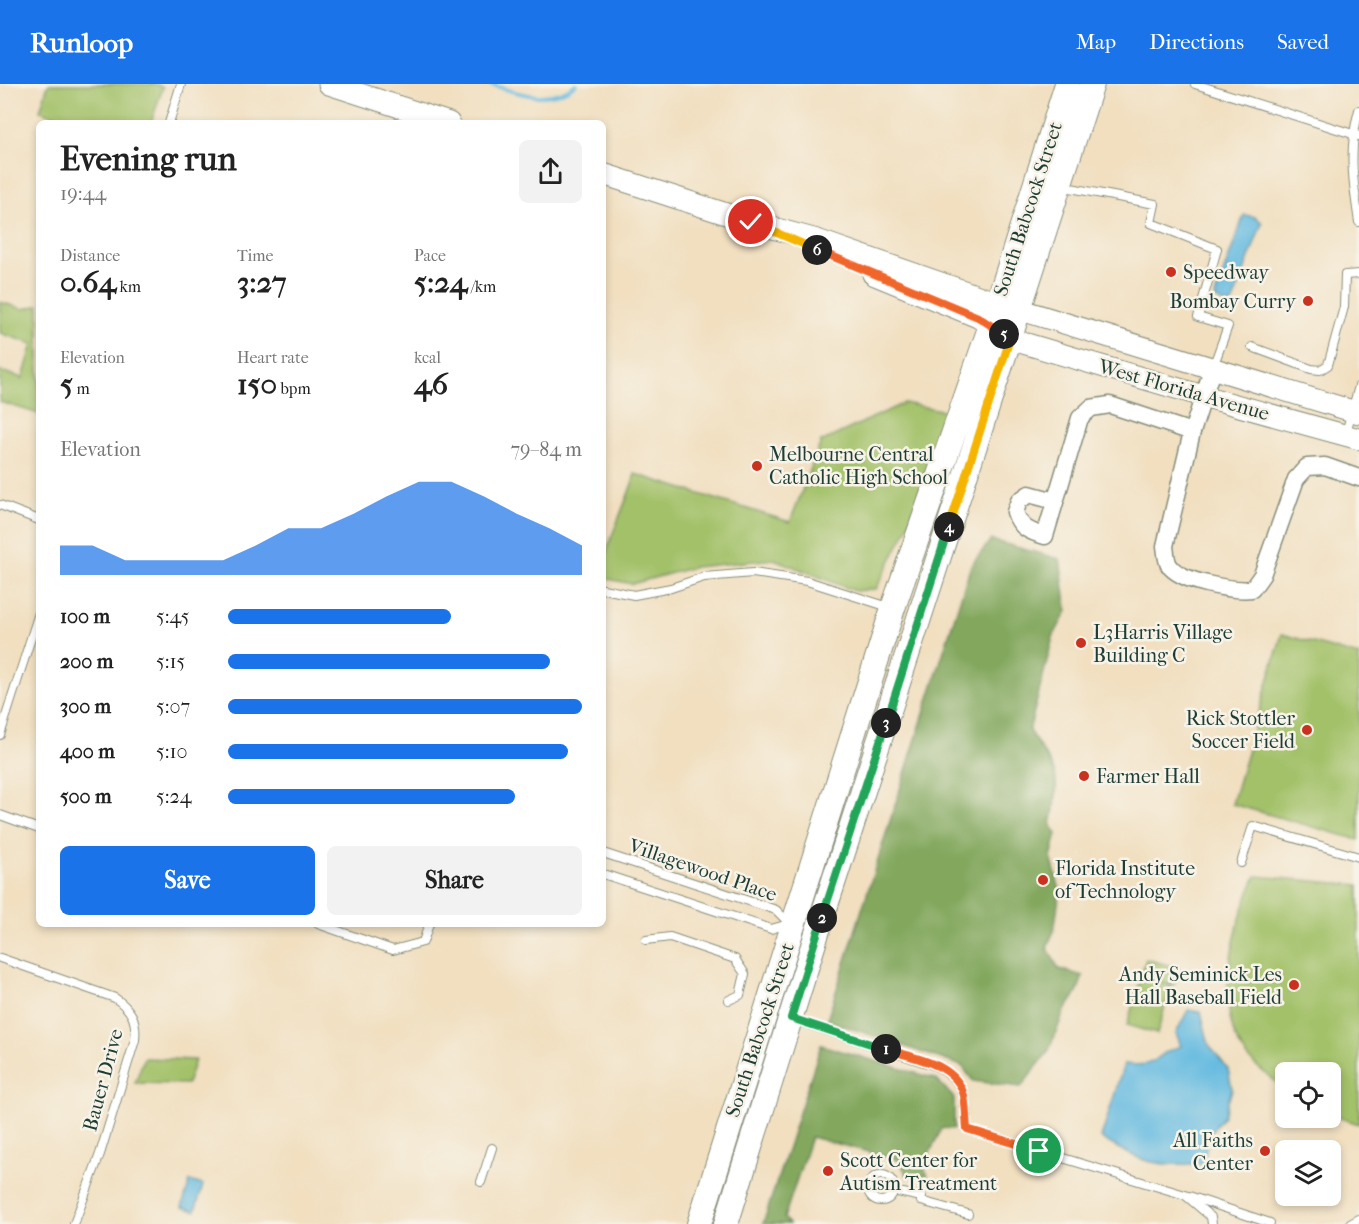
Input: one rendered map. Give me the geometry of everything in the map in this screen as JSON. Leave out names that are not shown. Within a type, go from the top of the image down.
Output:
[{"type":"main road","name":"South Babcock Street","points":[[699,1224],[802,928],[1005,319],[1067,84]]},
{"type":"main road","name":"South Babcock Street","points":[[726,1224],[791,1018],[802,928],[892,608],[1059,186],[1092,84]]},
{"type":"street","points":[[329,84],[440,120]]},
{"type":"street","points":[[606,175],[751,222],[1005,319]]},
{"type":"street","name":"West Florida Avenue","points":[[1005,319],[1213,368],[1355,412]]},
{"type":"street","name":"West Florida Avenue","points":[[1005,319],[1203,396],[1352,437]]},
{"type":"street","points":[[1213,368],[1192,432],[1165,546],[1168,564],[1178,574],[1236,590],[1252,589],[1262,575],[1296,479],[1307,467],[1325,466],[1359,478]]},
{"type":"street","points":[[1056,501],[1080,418],[1091,408],[1110,405],[1192,432]]},
{"type":"lane","points":[[170,120],[181,84]]},
{"type":"lane","points":[[1195,84],[1356,134]]},
{"type":"lane","points":[[1359,110],[1350,162],[1359,222]]},
{"type":"lane","points":[[1059,186],[1155,204],[1151,224],[1217,249],[1198,317],[1228,326],[1213,368]]},
{"type":"lane","points":[[1252,347],[1311,369],[1320,370],[1328,365],[1344,307],[1346,275],[1359,274]]},
{"type":"lane","points":[[1352,437],[1359,386]]},
{"type":"lane","points":[[0,505],[36,519]]},
{"type":"lane","points":[[606,589],[634,594],[671,588],[704,577],[753,573],[807,581],[892,608]]},
{"type":"lane","points":[[0,735],[36,622]]},
{"type":"lane","points":[[0,815],[36,828]]},
{"type":"lane","points":[[1241,863],[1253,826],[1359,857]]},
{"type":"lane","name":"Villagewood Place","points":[[606,854],[776,910],[802,928]]},
{"type":"lane","name":"Villagewood Place","points":[[606,875],[771,929],[802,928]]},
{"type":"lane","points":[[327,927],[393,950],[423,942],[428,927]]},
{"type":"lane","points":[[646,940],[670,937],[735,959],[745,974],[745,984],[740,995],[729,1000]]},
{"type":"lane","name":"Bauer Drive","points":[[0,958],[115,998],[129,1009],[136,1023],[135,1040],[100,1154],[74,1224]]},
{"type":"lane","points":[[791,1018],[936,1066],[955,1076],[964,1094],[967,1129],[1270,1223]]},
{"type":"lane","points":[[481,1182],[492,1148]]},
{"type":"lane","points":[[893,1191],[968,1214]]},
{"type":"lane","points":[[1185,1195],[1211,1218],[1212,1224]]},
{"type":"lane","points":[[1247,1215],[1251,1224]]},
{"type":"lane","points":[[1350,1224],[1359,1219]]},
{"type":"green space","points":[[48,84],[155,84],[163,87],[152,120],[69,120],[40,111]]},
{"type":"green space","points":[[0,302],[24,309],[36,306],[36,413],[0,402],[0,371],[23,378],[33,344],[0,333]]},
{"type":"green space","points":[[904,403],[946,411],[908,527],[876,589],[855,591],[774,559],[694,567],[632,584],[606,579],[607,552],[635,474],[790,522],[821,442]]},
{"type":"green space","points":[[991,540],[1060,559],[1067,611],[1053,637],[1029,731],[1052,766],[1056,783],[1051,825],[1057,834],[1051,857],[1060,890],[1054,931],[1047,947],[1059,969],[1083,976],[1077,993],[1064,1012],[1048,1052],[1021,1087],[973,1081],[962,1066],[827,1020],[971,565]]},
{"type":"green space","name":"Rick Stottler Soccer Field","points":[[1282,634],[1359,656],[1359,840],[1232,804]]},
{"type":"green space","name":"Andy Seminick Les Hall Baseball Field","points":[[1256,876],[1359,885],[1359,1124],[1341,1118],[1341,1062],[1275,1062],[1275,1080],[1247,1056],[1236,1037],[1230,1016],[1228,992],[1230,966],[1234,941]]},
{"type":"green space","points":[[1146,959],[1179,968],[1174,985],[1141,975]]},
{"type":"green space","points":[[1141,977],[1171,986],[1157,1034],[1127,1025]]},
{"type":"green space","points":[[821,1045],[936,1079],[954,1098],[954,1129],[942,1128],[923,1167],[928,1175],[908,1177],[899,1160],[811,1137],[784,1218],[789,1224],[763,1224]]},
{"type":"green space","points":[[144,1058],[195,1060],[187,1084],[135,1083]]},
{"type":"water","points":[[1244,215],[1256,217],[1262,223],[1234,299],[1232,303],[1226,304],[1216,299],[1215,296]]},
{"type":"water","points":[[1188,1010],[1201,1012],[1209,1045],[1228,1069],[1232,1089],[1224,1116],[1208,1136],[1204,1163],[1150,1162],[1101,1138],[1124,1064],[1145,1064],[1181,1046],[1176,1033]]},
{"type":"water","points":[[190,1181],[203,1185],[195,1211],[182,1207]]},
{"type":"waterway","points":[[490,84],[534,96],[555,94],[576,84]]},
{"type":"place","name":"Speedway","points":[[1171,272]]},
{"type":"place","name":"Bombay Curry","points":[[1308,301]]},
{"type":"place","name":"Melbourne Central Catholic High School","points":[[757,466]]},
{"type":"place","name":"L3Harris Village Building C","points":[[1081,643]]},
{"type":"place","name":"Rick Stottler Soccer Field","points":[[1307,730]]},
{"type":"place","name":"Farmer Hall","points":[[1084,776]]},
{"type":"place","name":"Florida Institute of Technology","points":[[1043,880]]},
{"type":"place","name":"Andy Seminick Les Hall Baseball Field","points":[[1294,985]]},
{"type":"place","name":"All Faiths Center","points":[[1265,1151]]},
{"type":"place","name":"Scott Center for Autism Treatment","points":[[828,1171]]},
{"type":"route","points":[[751,222],[978,317],[1010,339],[791,1018],[936,1066],[955,1076],[964,1094],[967,1129],[1039,1151]]}]
